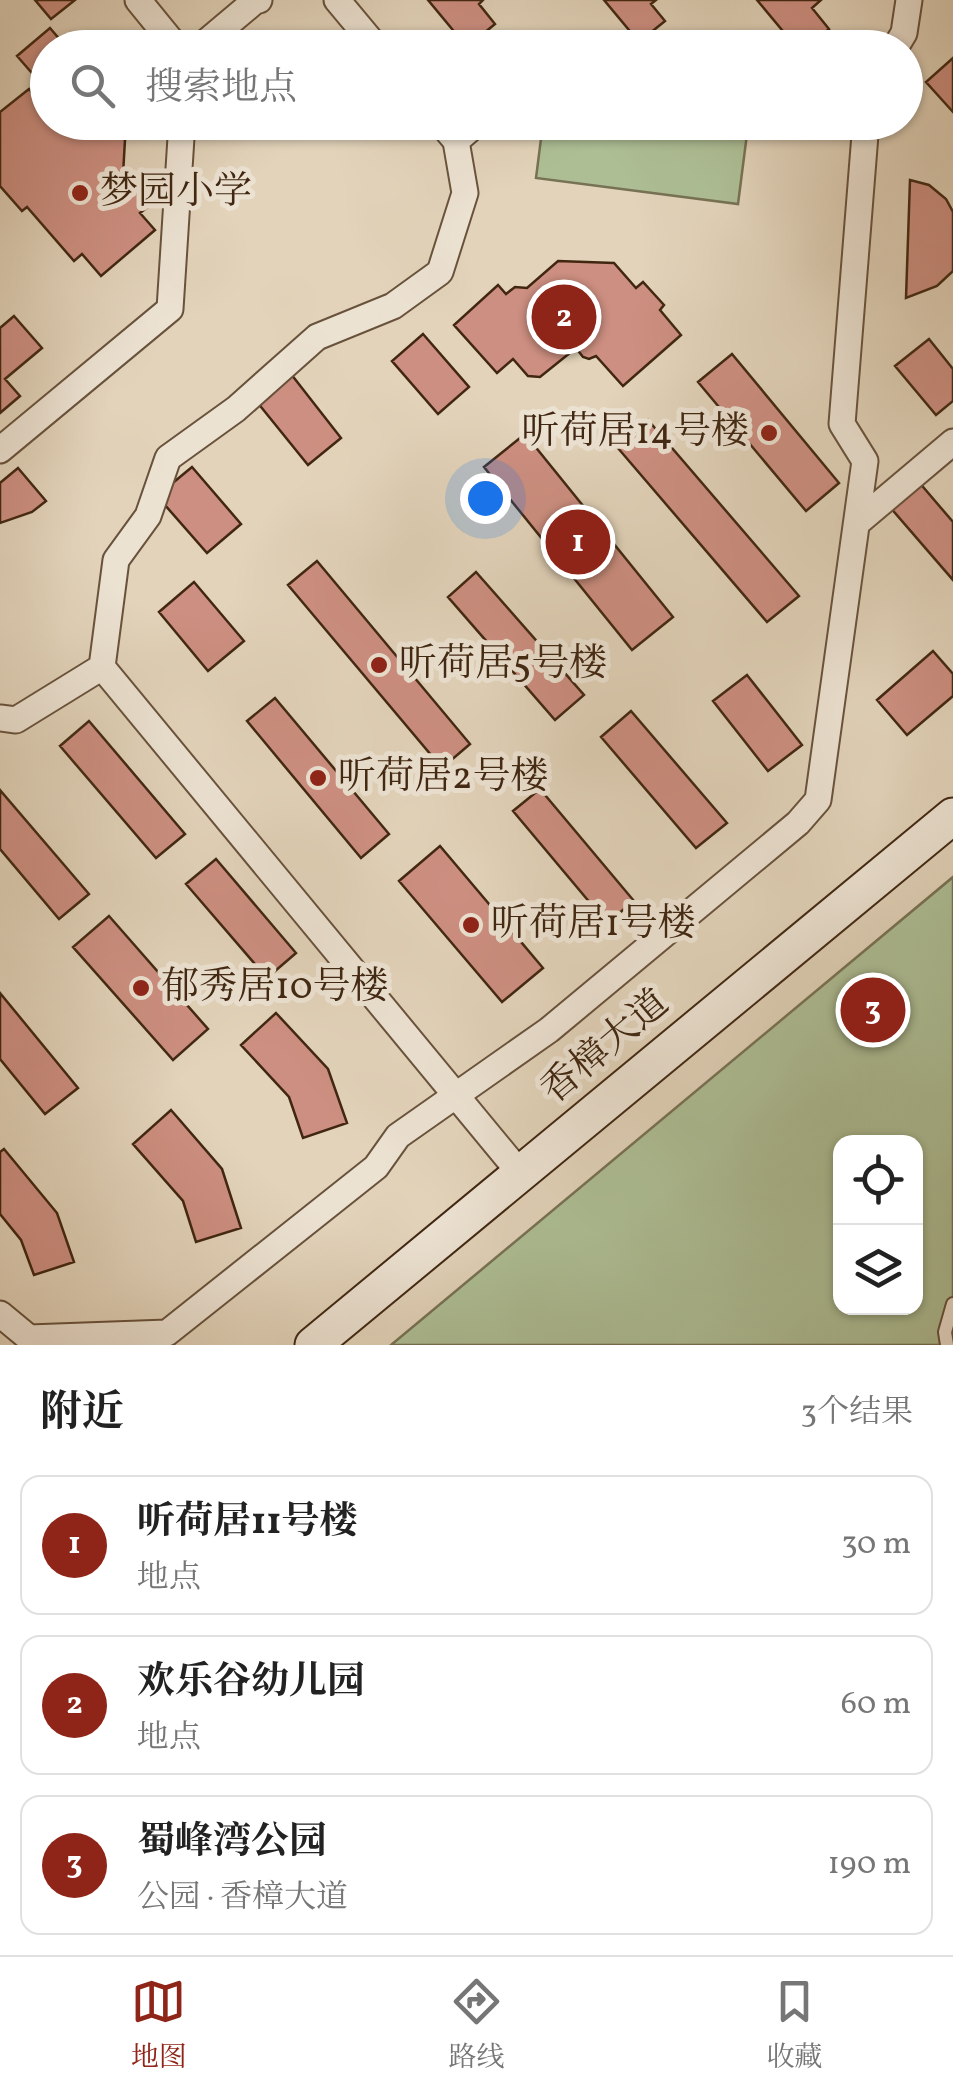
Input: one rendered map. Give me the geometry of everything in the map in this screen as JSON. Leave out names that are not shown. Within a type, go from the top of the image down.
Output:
[{"type":"street","points":[[138,0],[162,30]]},
{"type":"street","points":[[220,30],[256,0]]},
{"type":"street","points":[[337,0],[362,30]]},
{"type":"street","points":[[904,30],[909,0]]},
{"type":"street","points":[[0,450],[170,309],[181,140]]},
{"type":"street","points":[[450,140],[465,193],[440,272],[393,306],[317,337],[236,409],[168,458],[148,516],[116,560],[102,668],[520,1174]]},
{"type":"street","points":[[0,1314],[29,1338],[167,1332],[376,1167],[398,1136],[549,1030],[798,823],[818,800],[866,461],[842,424],[865,140]]},
{"type":"street","points":[[856,523],[953,442]]},
{"type":"street","points":[[0,718],[16,720],[102,668]]},
{"type":"street","name":"香樟大道","points":[[313,1345],[953,816]]},
{"type":"street","name":"香樟大道","points":[[343,1345],[953,836]]},
{"type":"lane","points":[[947,1345],[945,1332],[953,1304]]},
{"type":"green space","points":[[541,140],[746,140],[738,204],[536,178]]},
{"type":"green space","points":[[953,877],[953,1345],[391,1345]]},
{"type":"building","points":[[35,0],[75,0],[51,19]]},
{"type":"building","points":[[428,0],[483,0],[479,4],[495,24],[488,30],[453,30]]},
{"type":"building","points":[[604,0],[656,0],[651,4],[665,21],[654,30],[629,30]]},
{"type":"building","points":[[757,0],[821,0],[812,8],[828,30],[782,30]]},
{"type":"building","points":[[30,45],[30,71],[17,56]]},
{"type":"building","points":[[953,58],[953,112],[926,82]]},
{"type":"building","points":[[29,89],[30,140],[125,140],[123,175],[149,206],[140,213],[155,230],[101,276],[82,254],[74,261],[27,207],[22,211],[0,186],[0,112]]},
{"type":"building","points":[[910,180],[929,185],[946,199],[953,212],[953,271],[937,286],[906,298]]},
{"type":"building","points":[[558,261],[614,263],[636,288],[643,282],[664,305],[660,310],[681,335],[623,386],[596,356],[583,357],[576,348],[540,377],[528,376],[513,359],[497,373],[454,325],[498,285],[506,294],[515,287],[527,288]]},
{"type":"building","points":[[14,316],[42,348],[5,379],[20,396],[0,413],[0,328]]},
{"type":"building","points":[[423,334],[469,387],[438,414],[392,361]]},
{"type":"building","points":[[929,339],[953,369],[953,401],[936,415],[895,366]]},
{"type":"building","name":"听荷居14号楼","points":[[732,354],[839,483],[806,511],[698,382]]},
{"type":"building","points":[[291,374],[341,438],[308,465],[257,402]]},
{"type":"building","points":[[648,420],[799,596],[767,622],[617,447]]},
{"type":"building","points":[[525,434],[673,617],[632,650],[484,467]]},
{"type":"building","points":[[192,467],[241,524],[207,553],[157,496]]},
{"type":"building","points":[[18,468],[46,501],[32,512],[0,523],[0,483]]},
{"type":"building","points":[[918,481],[953,522],[953,580],[889,506]]},
{"type":"building","name":"听荷居5号楼","points":[[317,561],[470,744],[442,768],[288,585]]},
{"type":"building","points":[[476,572],[584,695],[555,720],[448,597]]},
{"type":"building","points":[[194,582],[244,641],[208,671],[159,612]]},
{"type":"building","points":[[933,651],[953,674],[953,696],[907,735],[877,700]]},
{"type":"building","points":[[747,675],[802,745],[768,771],[713,701]]},
{"type":"building","name":"听荷居2号楼","points":[[275,698],[389,834],[361,858],[247,721]]},
{"type":"building","points":[[631,711],[727,823],[696,848],[601,737]]},
{"type":"building","points":[[89,721],[185,834],[156,858],[60,746]]},
{"type":"building","name":"听荷居5号楼","points":[[540,789],[634,901],[607,923],[513,811]]},
{"type":"building","points":[[0,790],[89,894],[59,919],[0,849]]},
{"type":"building","name":"听荷居1号楼","points":[[440,846],[543,968],[502,1002],[399,881]]},
{"type":"building","points":[[216,859],[296,953],[267,978],[186,884]]},
{"type":"building","name":"郁秀居10号楼","points":[[109,916],[208,1029],[173,1060],[73,947]]},
{"type":"building","points":[[0,993],[78,1088],[45,1114],[0,1059]]},
{"type":"building","points":[[276,1013],[328,1069],[347,1123],[303,1138],[289,1097],[241,1045]]},
{"type":"building","points":[[171,1110],[222,1169],[241,1228],[196,1242],[183,1201],[133,1144]]},
{"type":"building","points":[[4,1149],[57,1213],[74,1262],[34,1275],[21,1240],[0,1214],[0,1152]]},
{"type":"place","name":"梦园小学","points":[[80,193]]},
{"type":"place","name":"欢乐谷幼儿园","points":[[564,317]]},
{"type":"place","name":"听荷居14号楼","points":[[769,433]]},
{"type":"place","name":"听荷居11号楼","points":[[578,542]]},
{"type":"place","name":"听荷居5号楼","points":[[379,665]]},
{"type":"place","name":"听荷居2号楼","points":[[318,778]]},
{"type":"place","name":"听荷居1号楼","points":[[471,925]]},
{"type":"place","name":"郁秀居10号楼","points":[[141,988]]},
{"type":"place","name":"蜀峰湾公园","points":[[873,1010]]}]
